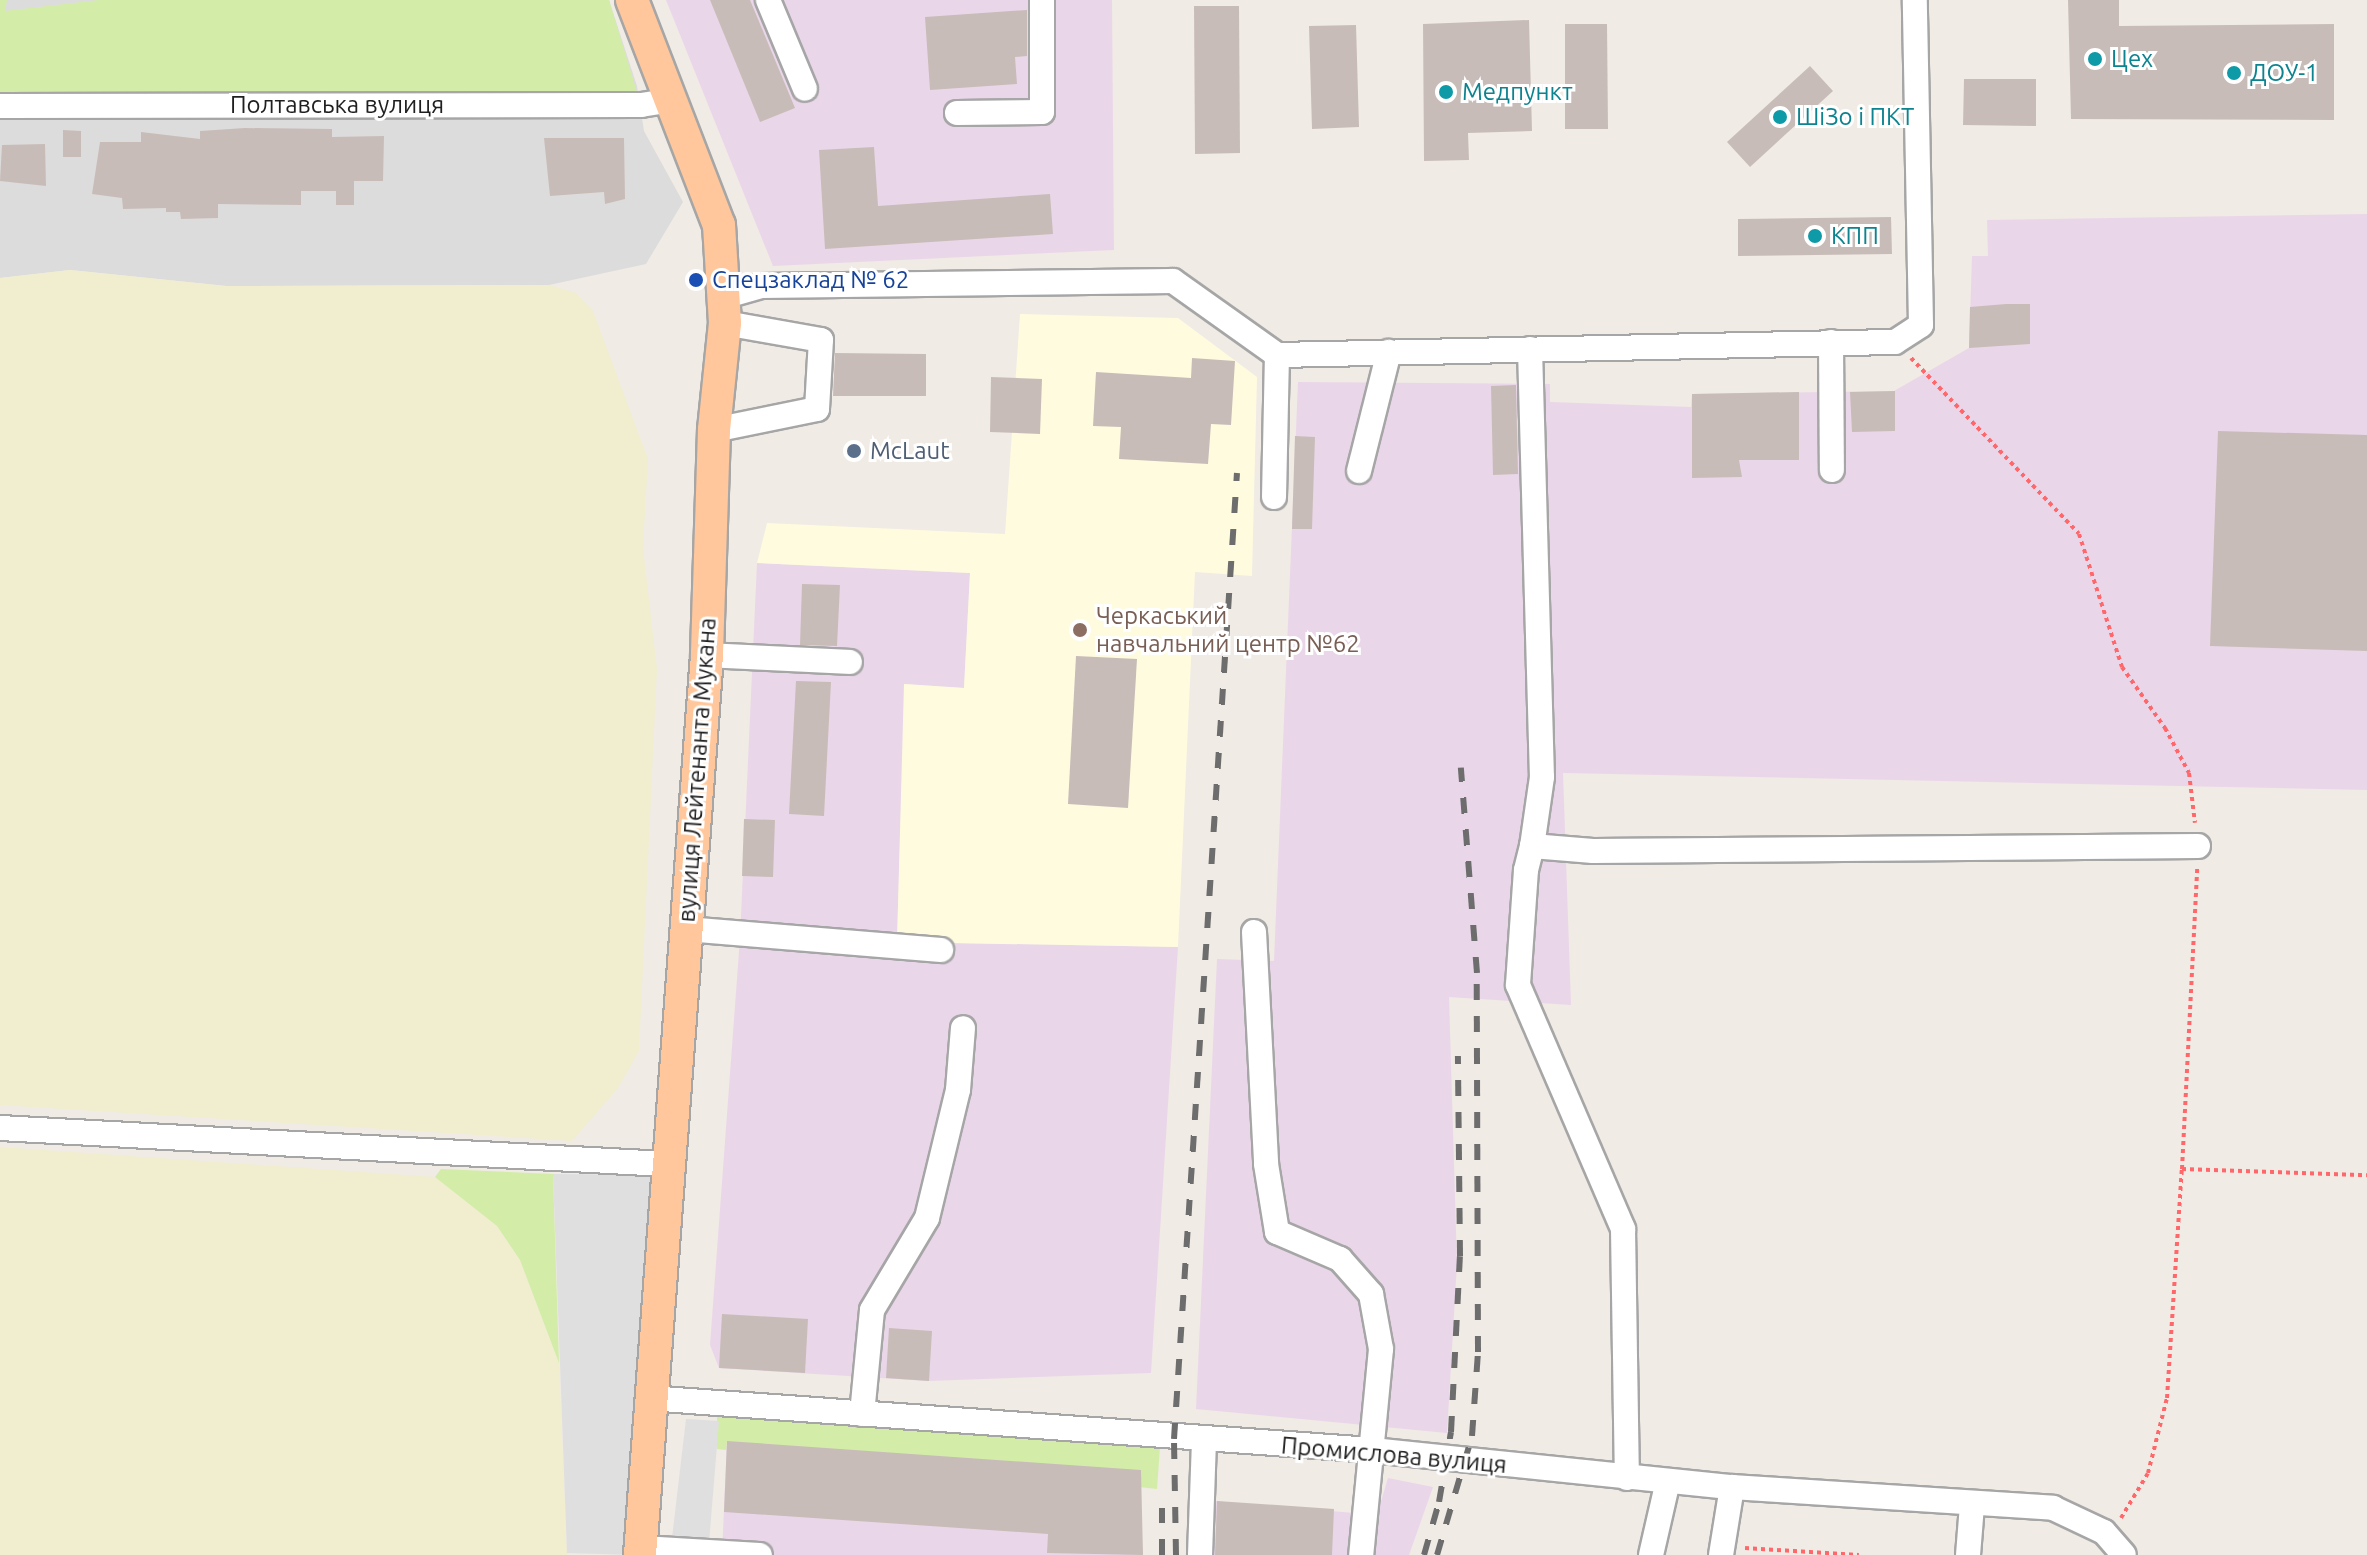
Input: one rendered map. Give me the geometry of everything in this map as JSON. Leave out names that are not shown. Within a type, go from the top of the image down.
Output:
[{"type":"main road","name":"вулиця Лейтенанта Мукана","points":[[632,0],[719,225],[724,310],[714,430],[707,655],[665,1164],[640,1552]]},
{"type":"street","points":[[768,0],[805,89]]},
{"type":"street","points":[[957,113],[1042,112],[1042,0]]},
{"type":"street","points":[[724,310],[761,286],[1173,281],[1277,355],[1895,342],[1921,325],[1915,0]]},
{"type":"street","name":"Полтавська вулиця","points":[[0,106],[641,105],[673,100]]},
{"type":"street","points":[[714,430],[817,409],[821,340],[724,310]]},
{"type":"street","points":[[1831,342],[1832,470]]},
{"type":"street","points":[[1530,349],[1542,777],[1526,870],[1518,985],[1623,1229],[1627,1478]]},
{"type":"street","points":[[1359,471],[1389,352]]},
{"type":"street","points":[[1274,497],[1277,355]]},
{"type":"street","points":[[707,655],[850,662]]},
{"type":"street","points":[[1532,846],[1593,851],[2198,846]]},
{"type":"street","points":[[686,929],[941,950]]},
{"type":"street","points":[[1254,932],[1266,1164],[1277,1232],[1340,1259],[1371,1294],[1381,1349],[1361,1555]]},
{"type":"street","points":[[862,1414],[872,1310],[927,1218],[958,1090],[963,1028]]},
{"type":"street","points":[[0,1128],[665,1164]]},
{"type":"street","name":"Промислова вулиця","points":[[648,1398],[1204,1441],[1372,1450],[1732,1487],[2053,1508],[2104,1532],[2124,1555]]},
{"type":"street","points":[[1200,1555],[1204,1441]]},
{"type":"street","points":[[1651,1555],[1668,1481]]},
{"type":"street","points":[[1722,1551],[1732,1487]]},
{"type":"street","points":[[1968,1555],[1972,1505]]},
{"type":"street","points":[[640,1552],[760,1555]]},
{"type":"path","points":[[1895,342],[2079,534],[2122,667],[2165,728],[2189,773],[2198,846],[2167,1398],[2148,1473],[2127,1513],[2104,1532]]},
{"type":"path","points":[[2182,1169],[2367,1175]]},
{"type":"path","points":[[1722,1551],[1859,1555]]},
{"type":"shaded area","points":[[0,0],[609,0],[637,86],[644,131],[683,202],[646,264],[549,285],[226,286],[70,270],[0,278]]},
{"type":"shaded area","points":[[666,0],[1112,0],[1114,250],[773,266]]},
{"type":"shaded area","points":[[2367,214],[2367,790],[1563,773],[1571,1005],[1449,997],[1457,1264],[1447,1433],[1196,1409],[1217,959],[1274,961],[1298,382],[1550,384],[1550,402],[1691,407],[1692,394],[1894,391],[1969,348],[1972,256],[1988,256],[1987,220]]},
{"type":"shaded area","points":[[70,270],[226,286],[549,285],[576,293],[593,311],[648,459],[643,548],[657,669],[639,1051],[618,1088],[572,1141],[0,1105],[0,278]]},
{"type":"shaded area","name":"Черкаський навчальний центр №62","points":[[1020,314],[1178,318],[1257,377],[1252,576],[1195,572],[1178,947],[897,942],[904,684],[964,688],[970,573],[757,563],[767,523],[1005,534]]},
{"type":"shaded area","points":[[757,563],[970,573],[964,688],[905,684],[897,942],[1178,947],[1151,1373],[929,1381],[719,1368],[710,1345],[740,938]]},
{"type":"shaded area","points":[[0,1147],[435,1177],[497,1226],[520,1260],[559,1363],[567,1555],[0,1555]]},
{"type":"shaded area","points":[[553,1174],[665,1175],[635,1555],[567,1553]]},
{"type":"shaded area","points":[[686,1419],[719,1421],[708,1555],[670,1555]]},
{"type":"shaded area","points":[[727,1441],[1139,1488],[1143,1555],[722,1555]]},
{"type":"shaded area","points":[[1388,1478],[1433,1487],[1409,1555],[1212,1555],[1216,1501],[1377,1515]]},
{"type":"green space","points":[[0,0],[7,0],[5,11],[99,0],[609,0],[641,105],[0,106]]},
{"type":"green space","points":[[441,1169],[553,1174],[559,1363],[520,1260],[497,1226],[435,1177]]},
{"type":"green space","points":[[717,1412],[1160,1447],[1157,1489],[727,1441],[726,1450],[717,1449]]},
{"type":"building","points":[[710,0],[750,0],[795,108],[760,122]]},
{"type":"building","name":"ДОУ-1","points":[[2068,0],[2119,0],[2119,26],[2334,24],[2334,120],[2071,119]]},
{"type":"building","points":[[1194,6],[1239,6],[1240,153],[1195,154]]},
{"type":"building","points":[[1027,10],[1027,56],[1015,57],[1017,84],[930,90],[925,17]]},
{"type":"building","points":[[1529,20],[1532,131],[1468,133],[1469,160],[1424,161],[1423,24]]},
{"type":"building","points":[[1565,24],[1607,24],[1608,129],[1565,129]]},
{"type":"building","points":[[1356,25],[1359,127],[1312,129],[1309,26]]},
{"type":"building","name":"ШіЗо і ПКТ","points":[[1810,66],[1833,91],[1750,167],[1727,142]]},
{"type":"building","points":[[1964,79],[2036,79],[2036,126],[1963,125]]},
{"type":"building","points":[[332,129],[332,137],[384,136],[383,181],[354,181],[354,205],[336,205],[336,191],[301,191],[301,205],[218,204],[218,218],[181,219],[180,212],[166,212],[166,208],[123,209],[122,198],[92,194],[100,142],[141,142],[141,132],[200,139],[200,131]]},
{"type":"building","points":[[63,130],[81,131],[81,157],[63,157]]},
{"type":"building","points":[[544,138],[624,138],[625,199],[605,204],[604,192],[550,196]]},
{"type":"building","points":[[45,144],[46,186],[0,181],[2,145]]},
{"type":"building","points":[[874,147],[878,206],[1050,194],[1053,234],[825,249],[819,150]]},
{"type":"building","name":"КПП","points":[[1891,217],[1892,254],[1738,256],[1738,219]]},
{"type":"building","points":[[2030,304],[2030,344],[1969,348],[1970,307]]},
{"type":"building","points":[[835,353],[926,354],[926,396],[833,396]]},
{"type":"building","points":[[1192,358],[1235,361],[1231,425],[1211,424],[1208,464],[1119,459],[1121,427],[1093,426],[1096,372],[1191,378]]},
{"type":"building","points":[[991,377],[1042,379],[1040,434],[990,432]]},
{"type":"building","points":[[1516,385],[1518,474],[1493,475],[1491,386]]},
{"type":"building","points":[[1895,391],[1895,431],[1852,432],[1850,392]]},
{"type":"building","points":[[1799,392],[1799,460],[1739,460],[1742,477],[1692,478],[1692,394]]},
{"type":"building","points":[[2218,431],[2367,435],[2367,651],[2210,646]]},
{"type":"building","points":[[1295,436],[1315,437],[1312,529],[1292,529]]},
{"type":"building","points":[[802,584],[840,585],[837,646],[800,645]]},
{"type":"building","points":[[1076,656],[1137,659],[1128,808],[1068,804]]},
{"type":"building","points":[[796,681],[831,682],[824,816],[789,814]]},
{"type":"building","points":[[744,819],[775,820],[773,877],[742,876]]},
{"type":"building","points":[[722,1314],[808,1319],[805,1373],[719,1368]]},
{"type":"building","points":[[889,1328],[932,1331],[929,1381],[886,1378]]},
{"type":"building","points":[[727,1441],[1141,1470],[1143,1555],[1047,1553],[1048,1534],[724,1512]]},
{"type":"building","points":[[1217,1501],[1334,1509],[1332,1555],[1215,1555]]},
{"type":"railway","points":[[1176,1555],[1174,1439],[1237,473]]},
{"type":"railway","points":[[1437,1555],[1472,1436],[1478,1352],[1477,973],[1461,768]]},
{"type":"railway","points":[[1424,1555],[1439,1502],[1451,1432],[1460,1256],[1458,1056]]},
{"type":"railway","points":[[1162,1508],[1162,1555]]},
{"type":"place","name":"Цех","points":[[2095,59]]},
{"type":"place","name":"ДОУ-1","points":[[2234,73]]},
{"type":"place","name":"Медпункт","points":[[1446,92]]},
{"type":"place","name":"ШіЗо і ПКТ","points":[[1780,117]]},
{"type":"place","name":"КПП","points":[[1815,236]]},
{"type":"place","name":"Спецзаклад № 62","points":[[696,280]]},
{"type":"place","name":"McLaut","points":[[854,451]]},
{"type":"place","name":"Черкаський навчальний центр №62","points":[[1080,630]]}]
